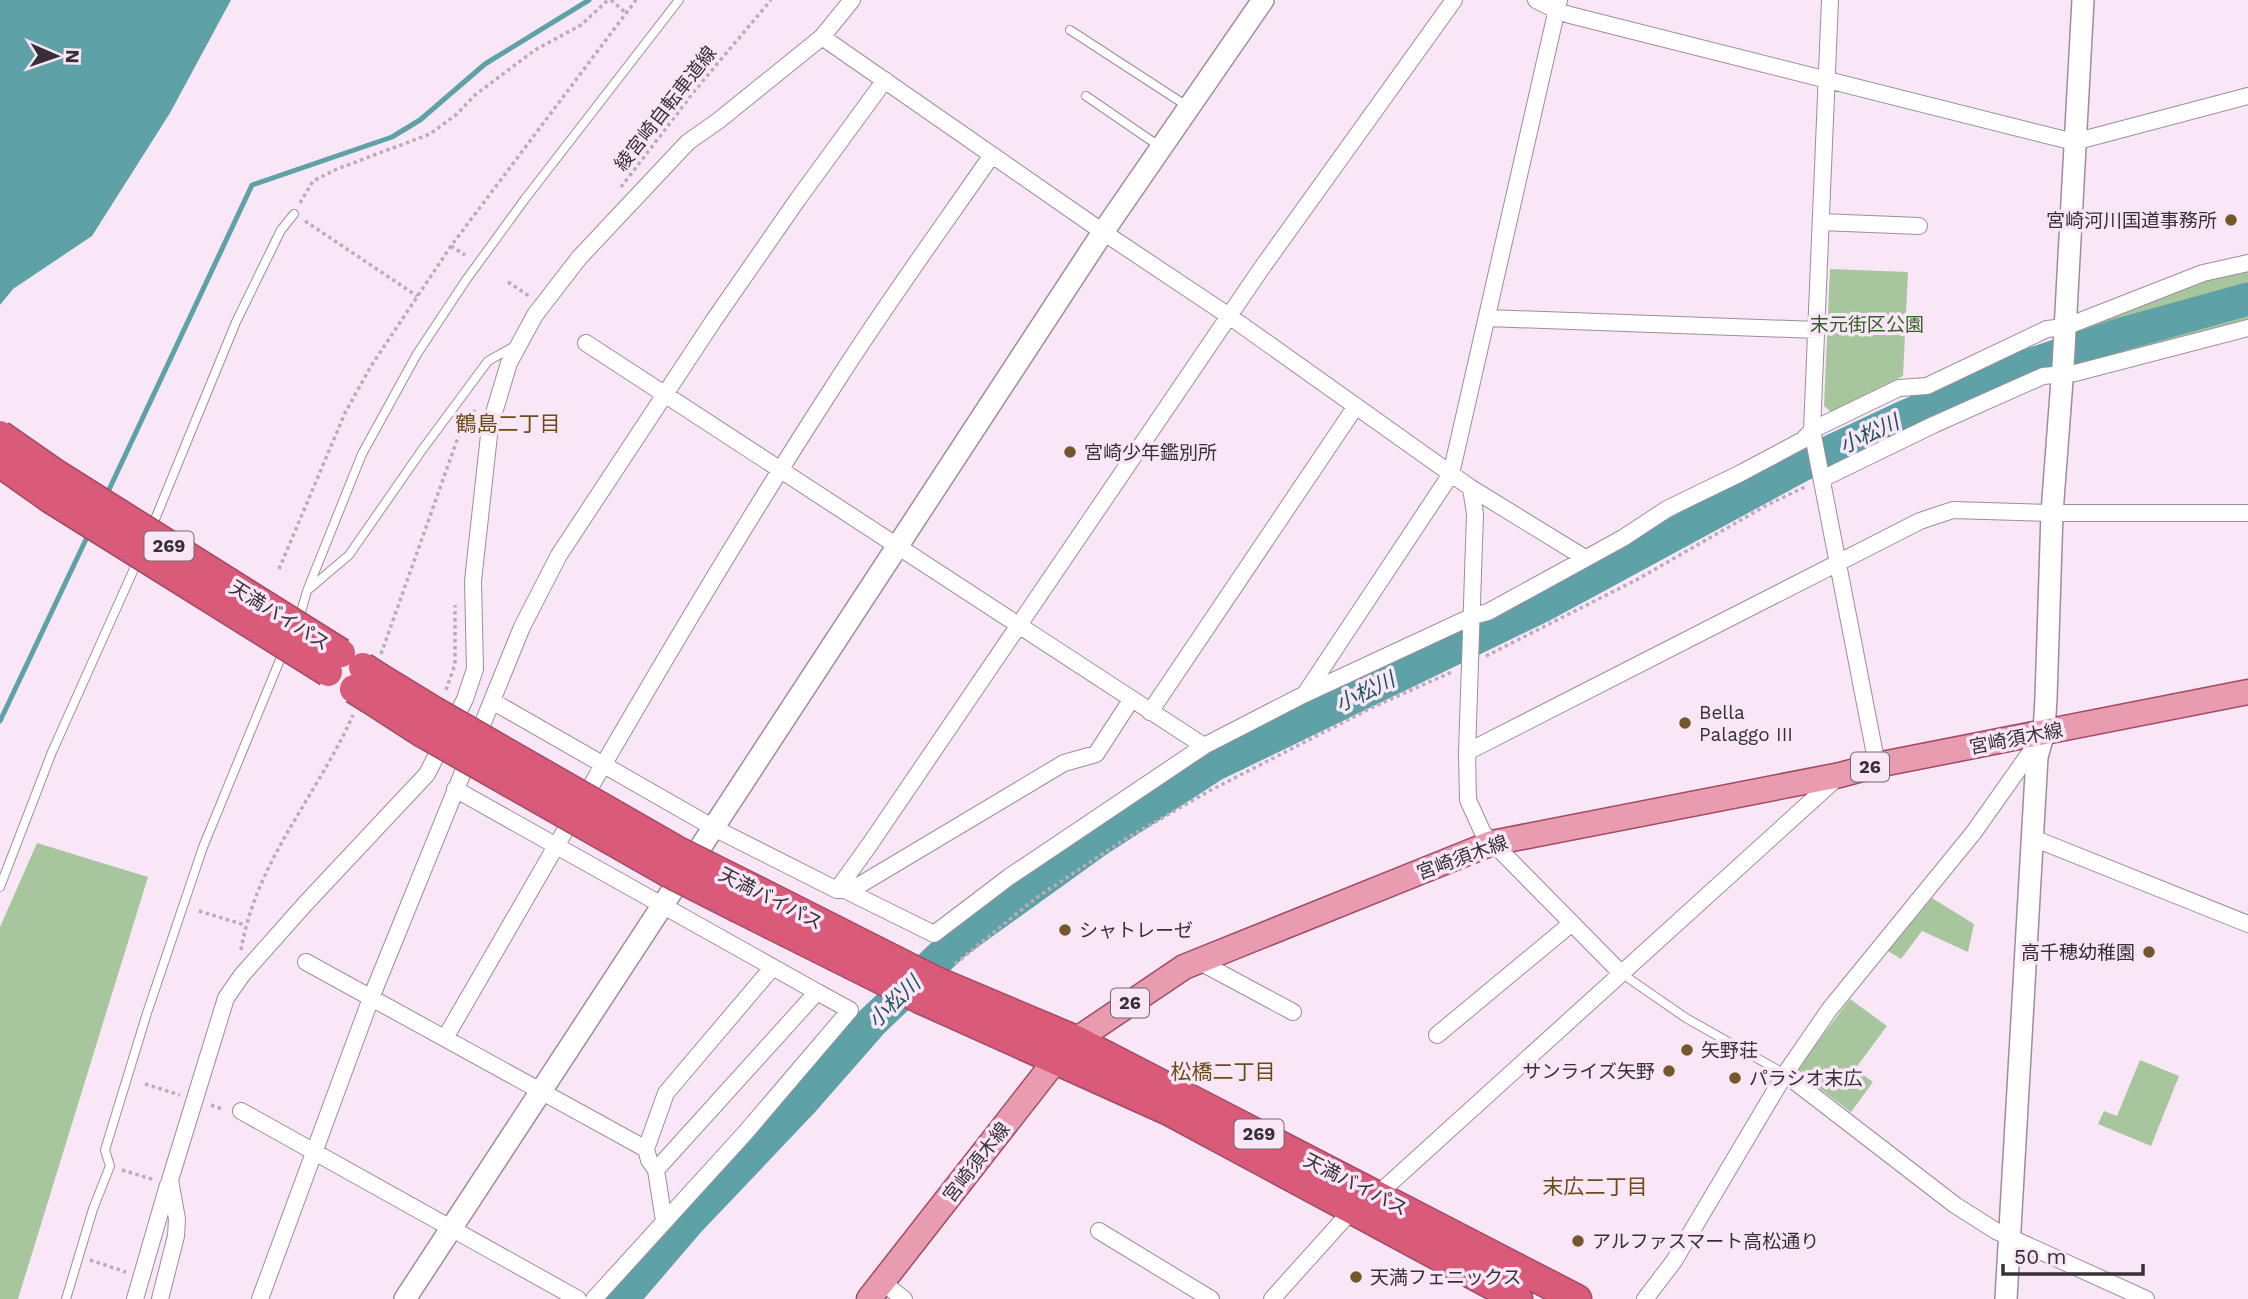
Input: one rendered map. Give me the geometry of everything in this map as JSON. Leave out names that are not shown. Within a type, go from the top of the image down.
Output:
[{"type":"highway","name":"天満バイパス","points":[[0,435],[359,678]]},
{"type":"highway","name":"天満バイパス","points":[[0,463],[51,499],[359,678],[669,873],[745,898],[896,974],[937,982],[1076,1040],[1577,1299]]},
{"type":"highway","name":"天満バイパス","points":[[937,982],[1055,1061],[1169,1111],[1518,1299]]},
{"type":"main road","name":"宮崎須木線","points":[[875,1290],[1055,1061],[1076,1040],[1184,967],[1492,842],[2248,692]]},
{"type":"street","points":[[135,1299],[163,1180],[226,998],[242,975],[306,903],[427,774],[466,699],[475,669],[473,581],[490,426],[517,345],[535,315],[579,258],[688,142],[822,37],[852,0]]},
{"type":"street","points":[[405,1299],[1103,232],[1264,0]]},
{"type":"street","points":[[841,890],[1157,419],[1454,0]]},
{"type":"street","points":[[1536,0],[1827,80],[2074,142],[2248,96]]},
{"type":"street","points":[[1830,0],[1812,430],[1877,765]]},
{"type":"street","points":[[2006,1299],[2037,757],[2044,732],[2052,513],[2063,370],[2083,0]]},
{"type":"street","points":[[1303,695],[1451,474],[1558,5]]},
{"type":"street","points":[[822,37],[1229,316],[1471,488],[1585,558]]},
{"type":"street","points":[[260,1299],[371,998],[522,627],[559,555],[665,394],[749,268],[885,79]]},
{"type":"street","points":[[445,1038],[602,765],[780,470],[838,379],[992,155]]},
{"type":"street","points":[[1821,222],[1919,226]]},
{"type":"street","points":[[492,701],[714,828],[934,934],[1009,877],[1204,746],[1303,695],[1489,612],[1623,538],[1667,509],[1741,474],[1803,440],[1812,430],[1899,388],[1927,386],[2047,329],[2065,327],[2203,273],[2248,263]]},
{"type":"street","points":[[1487,318],[1817,330]]},
{"type":"street","points":[[1822,479],[2043,376],[2063,370],[2088,370],[2248,328]]},
{"type":"street","points":[[586,343],[1204,746]]},
{"type":"street","points":[[1150,712],[1356,406]]},
{"type":"street","points":[[1471,488],[1475,514],[1467,752],[1468,800],[1483,833],[1621,973]]},
{"type":"street","points":[[1467,752],[1920,521],[1954,510],[2248,513]]},
{"type":"street","points":[[841,890],[859,886],[1063,764],[1096,754],[1131,700]]},
{"type":"street","points":[[1645,1299],[1674,1261],[1785,1074],[1829,1010],[1974,832],[2044,732]]},
{"type":"street","points":[[1272,1299],[1352,1210],[1377,1195],[1840,775]]},
{"type":"street","points":[[455,789],[850,1010],[746,1132],[594,1299]]},
{"type":"street","points":[[2033,838],[2248,924]]},
{"type":"street","points":[[1437,1035],[1572,923]]},
{"type":"street","points":[[1198,961],[1293,1012]]},
{"type":"street","points":[[306,962],[646,1149]]},
{"type":"street","points":[[664,1221],[656,1170],[646,1149],[666,1093],[772,968]]},
{"type":"street","points":[[656,1170],[817,992]]},
{"type":"street","points":[[1785,1074],[1955,1205],[2009,1237],[2146,1299]]},
{"type":"street","points":[[241,1111],[578,1299]]},
{"type":"street","points":[[160,1299],[176,1236],[177,1219],[163,1180]]},
{"type":"street","points":[[1099,1231],[1211,1299]]},
{"type":"street","points":[[875,1290],[904,1299]]},
{"type":"lane","points":[[65,1299],[93,1209],[110,1166],[105,1150],[147,1013],[203,847],[280,658],[301,615],[307,591],[362,454],[417,354],[466,280],[679,0]]},
{"type":"lane","points":[[1070,30],[1189,107]]},
{"type":"lane","points":[[1086,96],[1161,148]]},
{"type":"lane","points":[[147,538],[236,323],[281,230],[294,214]]},
{"type":"lane","points":[[307,591],[349,555],[488,361],[517,345]]},
{"type":"lane","points":[[0,887],[52,752],[142,551]]},
{"type":"lane","points":[[1621,973],[1686,1018],[1785,1074]]},
{"type":"path","points":[[417,296],[294,214],[313,181],[337,169],[430,134],[457,114],[475,95],[535,50],[581,25],[609,0],[625,13]]},
{"type":"path","points":[[279,569],[345,413],[371,366],[451,246],[636,0]]},
{"type":"path","name":"綾宮崎自転車道線","points":[[615,194],[696,89],[771,0]]},
{"type":"path","points":[[451,246],[465,255]]},
{"type":"path","points":[[509,282],[537,301]]},
{"type":"path","points":[[240,959],[245,925],[265,871],[338,749],[359,678],[462,426],[478,408]]},
{"type":"path","points":[[937,982],[1036,898],[1122,841],[1209,792],[1373,707],[1638,579],[1768,505],[1822,479]]},
{"type":"path","points":[[199,911],[245,925]]},
{"type":"path","points":[[145,1084],[185,1096]]},
{"type":"path","points":[[110,1166],[163,1180]]},
{"type":"path","points":[[78,1256],[131,1274]]},
{"type":"green space","points":[[2248,265],[2248,321],[2086,364],[2089,323],[2204,275]]},
{"type":"green space","name":"末元街区公園","points":[[1830,269],[1908,272],[1903,376],[1831,412],[1824,406]]},
{"type":"green space","points":[[37,843],[148,877],[18,1299],[0,1299],[0,927]]},
{"type":"green space","points":[[1932,898],[1974,924],[1968,952],[1922,931],[1901,959],[1888,951]]},
{"type":"green space","points":[[1850,999],[1887,1026],[1855,1069],[1873,1082],[1851,1112],[1796,1071]]},
{"type":"green space","points":[[2140,1060],[2179,1076],[2151,1146],[2098,1124],[2104,1111],[2117,1116]]},
{"type":"water","points":[[0,0],[231,0],[170,113],[92,236],[13,289],[0,305]]},
{"type":"waterway","points":[[106,496],[252,185],[392,137],[420,120],[485,64],[589,0]]},
{"type":"waterway","name":"小松川","points":[[622,1299],[688,1222],[801,1103],[872,1022],[955,943],[1094,843],[1214,765],[1542,606],[1802,465],[1904,417],[2012,371],[2115,336],[2248,299]]},
{"type":"waterway","points":[[0,721],[89,533]]},
{"type":"place","name":"宮崎河川国道事務所","points":[[2231,220]]},
{"type":"place","name":"宮崎少年鑑別所","points":[[1070,452]]},
{"type":"place","name":"Bella Palaggo III","points":[[1685,723]]},
{"type":"place","name":"シャトレーゼ","points":[[1065,930]]},
{"type":"place","name":"高千穂幼稚園","points":[[2149,952]]},
{"type":"place","name":"矢野荘","points":[[1687,1050]]},
{"type":"place","name":"サンライズ矢野","points":[[1669,1071]]},
{"type":"place","name":"パラシオ末広","points":[[1735,1078]]},
{"type":"place","name":"アルファスマート高松通り","points":[[1578,1241]]},
{"type":"place","name":"天満フェニックス","points":[[1356,1277]]},
{"type":"district","name":"鶴島二丁目","points":[[508,424]]},
{"type":"district","name":"松橋二丁目","points":[[1223,1072]]},
{"type":"district","name":"末広二丁目","points":[[1595,1187]]}]
